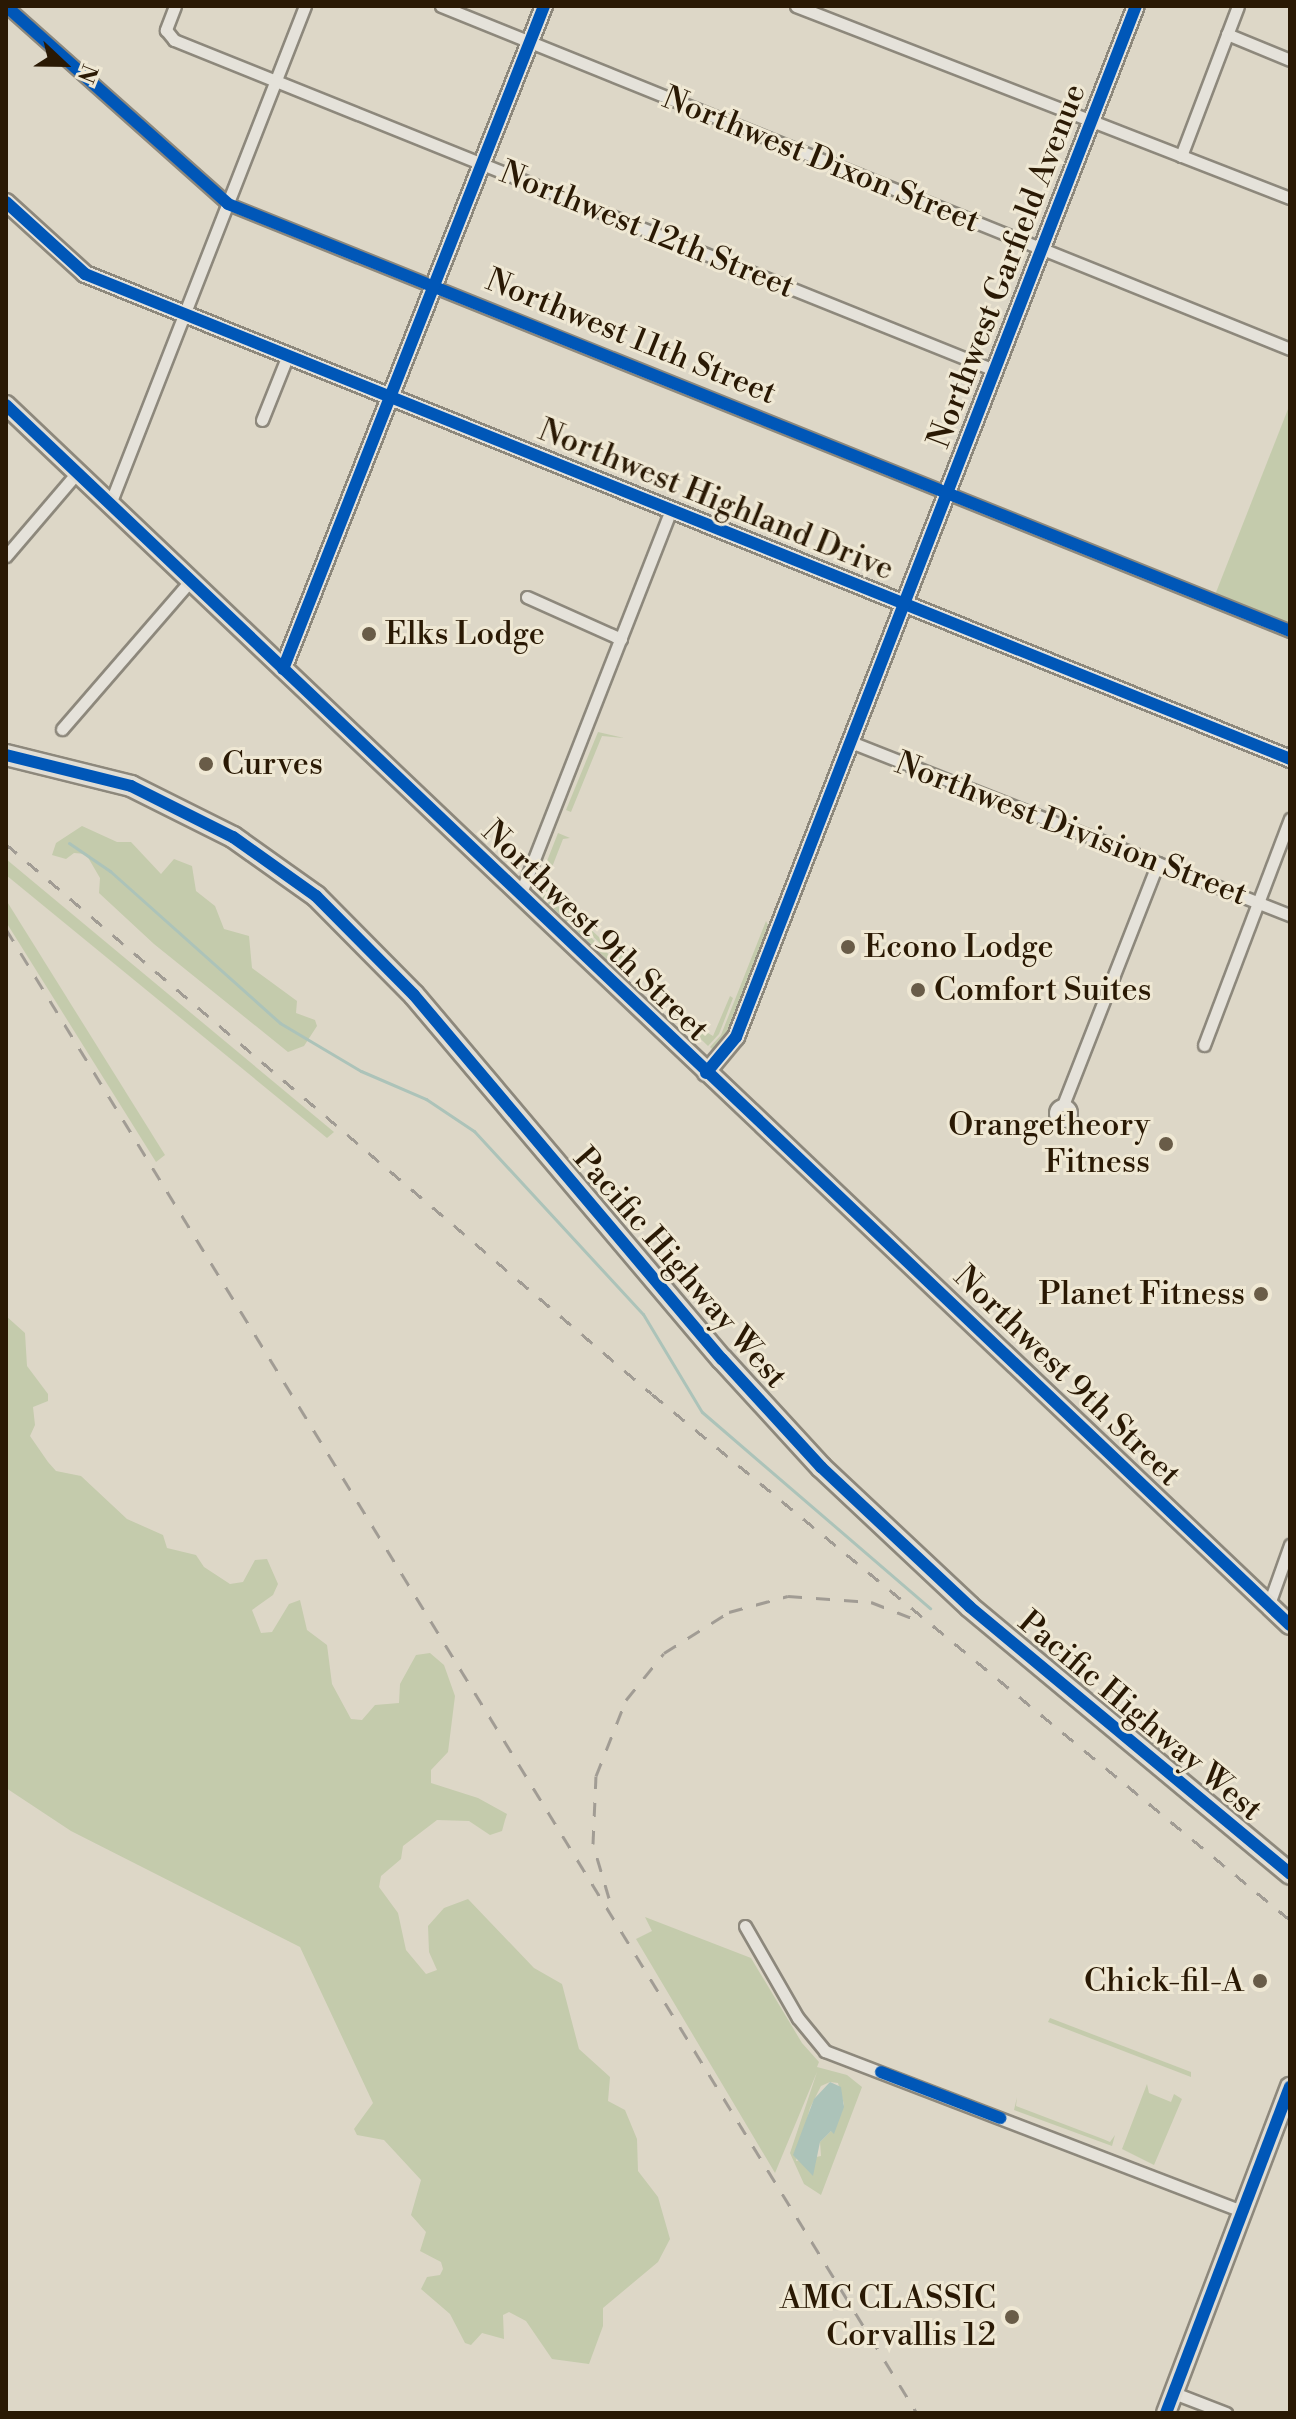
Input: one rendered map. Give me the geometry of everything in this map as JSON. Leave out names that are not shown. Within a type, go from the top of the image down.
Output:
[{"type":"highway","name":"Pacific Highway West","points":[[6,755],[131,786],[233,837],[316,896],[414,995],[722,1359],[821,1467],[970,1607],[1290,1874]]},
{"type":"main road","name":"Northwest 9th Street","points":[[6,405],[1290,1625]]},
{"type":"main road","points":[[1166,2413],[1290,2087]]},
{"type":"street","name":"Northwest 11th Street","points":[[6,6],[228,204],[1290,631]]},
{"type":"street","name":"Northwest 12th Street","points":[[175,6],[168,35],[994,370]]},
{"type":"street","points":[[110,504],[305,6]]},
{"type":"street","name":"Northwest Dixon Street","points":[[441,6],[1290,349]]},
{"type":"street","points":[[283,669],[544,6]]},
{"type":"street","points":[[796,6],[1290,198]]},
{"type":"street","name":"Northwest Garfield Avenue","points":[[706,1073],[736,1037],[853,743],[946,492],[1136,6]]},
{"type":"street","points":[[1181,156],[1238,6]]},
{"type":"street","points":[[1227,34],[1290,60]]},
{"type":"street","name":"Northwest Highland Drive","points":[[6,202],[77,270],[1290,759]]},
{"type":"street","points":[[262,420],[288,355]]},
{"type":"street","points":[[6,556],[77,473]]},
{"type":"street","points":[[520,895],[671,510]]},
{"type":"street","points":[[62,729],[190,581]]},
{"type":"street","points":[[527,597],[621,639]]},
{"type":"street","name":"Northwest Division Street","points":[[853,743],[1290,915]]},
{"type":"street","points":[[1204,1045],[1290,819]]},
{"type":"street","points":[[1063,1105],[1158,863]]},
{"type":"street","points":[[1269,1604],[1290,1545]]},
{"type":"street","points":[[745,1926],[798,2018],[825,2051],[1241,2211]]},
{"type":"street","points":[[1174,2393],[1226,2413]]},
{"type":"shaded area","points":[[1290,404],[1290,625],[1215,595]]},
{"type":"shaded area","points":[[598,732],[624,738],[602,736],[571,812],[566,810]]},
{"type":"shaded area","points":[[82,826],[117,842],[131,842],[161,874],[174,859],[192,866],[196,891],[215,906],[224,929],[249,936],[252,968],[297,1001],[296,1013],[315,1020],[317,1026],[304,1046],[288,1052],[154,944],[99,893],[100,878],[86,854],[74,853],[66,859],[52,855],[56,843]]},
{"type":"shaded area","points":[[558,833],[570,838],[563,839],[547,880],[553,885],[549,890],[570,910],[575,905],[572,912],[600,938],[606,934],[603,940],[627,952],[640,948],[626,968],[538,884]]},
{"type":"shaded area","points":[[6,859],[334,1132],[327,1138],[6,875]]},
{"type":"shaded area","points":[[535,884],[624,969],[616,968],[537,893]]},
{"type":"shaded area","points":[[6,900],[165,1155],[156,1162],[6,922]]},
{"type":"shaded area","points":[[766,921],[769,927],[726,1037],[714,1051],[710,1047],[721,1035]]},
{"type":"shaded area","points":[[730,996],[733,998],[719,1034],[708,1046],[673,1012],[713,1036]]},
{"type":"shaded area","points":[[6,1316],[25,1333],[27,1366],[48,1394],[48,1401],[33,1407],[35,1425],[30,1436],[48,1462],[56,1471],[81,1476],[127,1519],[163,1535],[167,1548],[196,1555],[204,1567],[230,1584],[243,1582],[255,1560],[267,1559],[278,1584],[273,1595],[252,1610],[261,1633],[272,1632],[289,1604],[300,1600],[307,1630],[327,1645],[332,1684],[351,1719],[362,1720],[375,1705],[399,1703],[400,1684],[416,1655],[430,1653],[444,1665],[455,1696],[448,1752],[431,1770],[431,1783],[478,1798],[507,1814],[502,1831],[490,1835],[469,1821],[437,1820],[403,1846],[401,1859],[381,1876],[379,1887],[398,1913],[406,1950],[426,1974],[437,1970],[429,1952],[428,1926],[444,1908],[468,1899],[534,1968],[562,1984],[579,2049],[610,2077],[608,2101],[625,2110],[637,2139],[638,2171],[658,2197],[670,2239],[658,2262],[603,2308],[603,2326],[589,2364],[552,2359],[526,2321],[509,2312],[503,2315],[504,2339],[482,2333],[471,2345],[465,2343],[450,2314],[421,2289],[427,2277],[440,2275],[443,2269],[441,2262],[420,2251],[426,2232],[411,2215],[421,2180],[384,2140],[357,2135],[354,2129],[373,2103],[300,1947],[71,1831],[6,1788]]},
{"type":"shaded area","points":[[645,1917],[751,1958],[802,2043],[819,2062],[817,2067],[847,2075],[862,2087],[821,2195],[804,2184],[790,2153],[817,2072],[775,2173],[636,1939],[652,1931]],"holes":[[[838,2083],[844,2104],[836,2126],[820,2142],[821,2156],[796,2161],[810,2108],[821,2086]]]},
{"type":"shaded area","points":[[1050,2018],[1191,2072],[1191,2077],[1048,2022]]},
{"type":"shaded area","points":[[830,2082],[841,2087],[844,2107],[834,2134],[831,2131],[820,2142],[813,2176],[793,2155],[814,2099]]},
{"type":"shaded area","points":[[1147,2084],[1149,2093],[1171,2102],[1174,2094],[1182,2099],[1154,2165],[1122,2149]]},
{"type":"shaded area","points":[[1017,2097],[1016,2106],[1110,2142],[1115,2135],[1112,2146],[1014,2110]]},
{"type":"waterway","points":[[69,843],[110,871],[280,1023],[361,1071],[426,1099],[474,1131],[643,1314],[702,1412],[930,1608]]},
{"type":"railway","points":[[6,844],[652,1394],[1290,1920]]},
{"type":"railway","points":[[6,929],[917,2413]]},
{"type":"railway","points":[[609,1898],[593,1844],[596,1776],[626,1700],[664,1653],[729,1612],[788,1596],[871,1602],[922,1622]]},
{"type":"cycle path","points":[[6,6],[228,204],[1290,631]]},
{"type":"cycle path","points":[[283,669],[544,6]]},
{"type":"cycle path","points":[[706,1073],[736,1037],[1136,6]]},
{"type":"cycle path","points":[[6,202],[85,274],[1290,759]]},
{"type":"cycle path","points":[[6,405],[1290,1625]]},
{"type":"cycle path","points":[[6,755],[131,786],[233,837],[316,896],[414,995],[722,1359],[821,1467],[970,1607],[1290,1874]]},
{"type":"cycle path","points":[[881,2072],[1000,2118]]},
{"type":"cycle path","points":[[1166,2413],[1290,2087]]},
{"type":"place","name":"Elks Lodge","points":[[369,634]]},
{"type":"place","name":"Curves","points":[[206,764]]},
{"type":"place","name":"Econo Lodge","points":[[848,947]]},
{"type":"place","name":"Comfort Suites","points":[[918,990]]},
{"type":"place","name":"Orangetheory Fitness","points":[[1166,1144]]},
{"type":"place","name":"Planet Fitness","points":[[1261,1294]]},
{"type":"place","name":"Chick-fil-A","points":[[1260,1981]]},
{"type":"place","name":"AMC CLASSIC Corvallis 12","points":[[1012,2317]]}]
